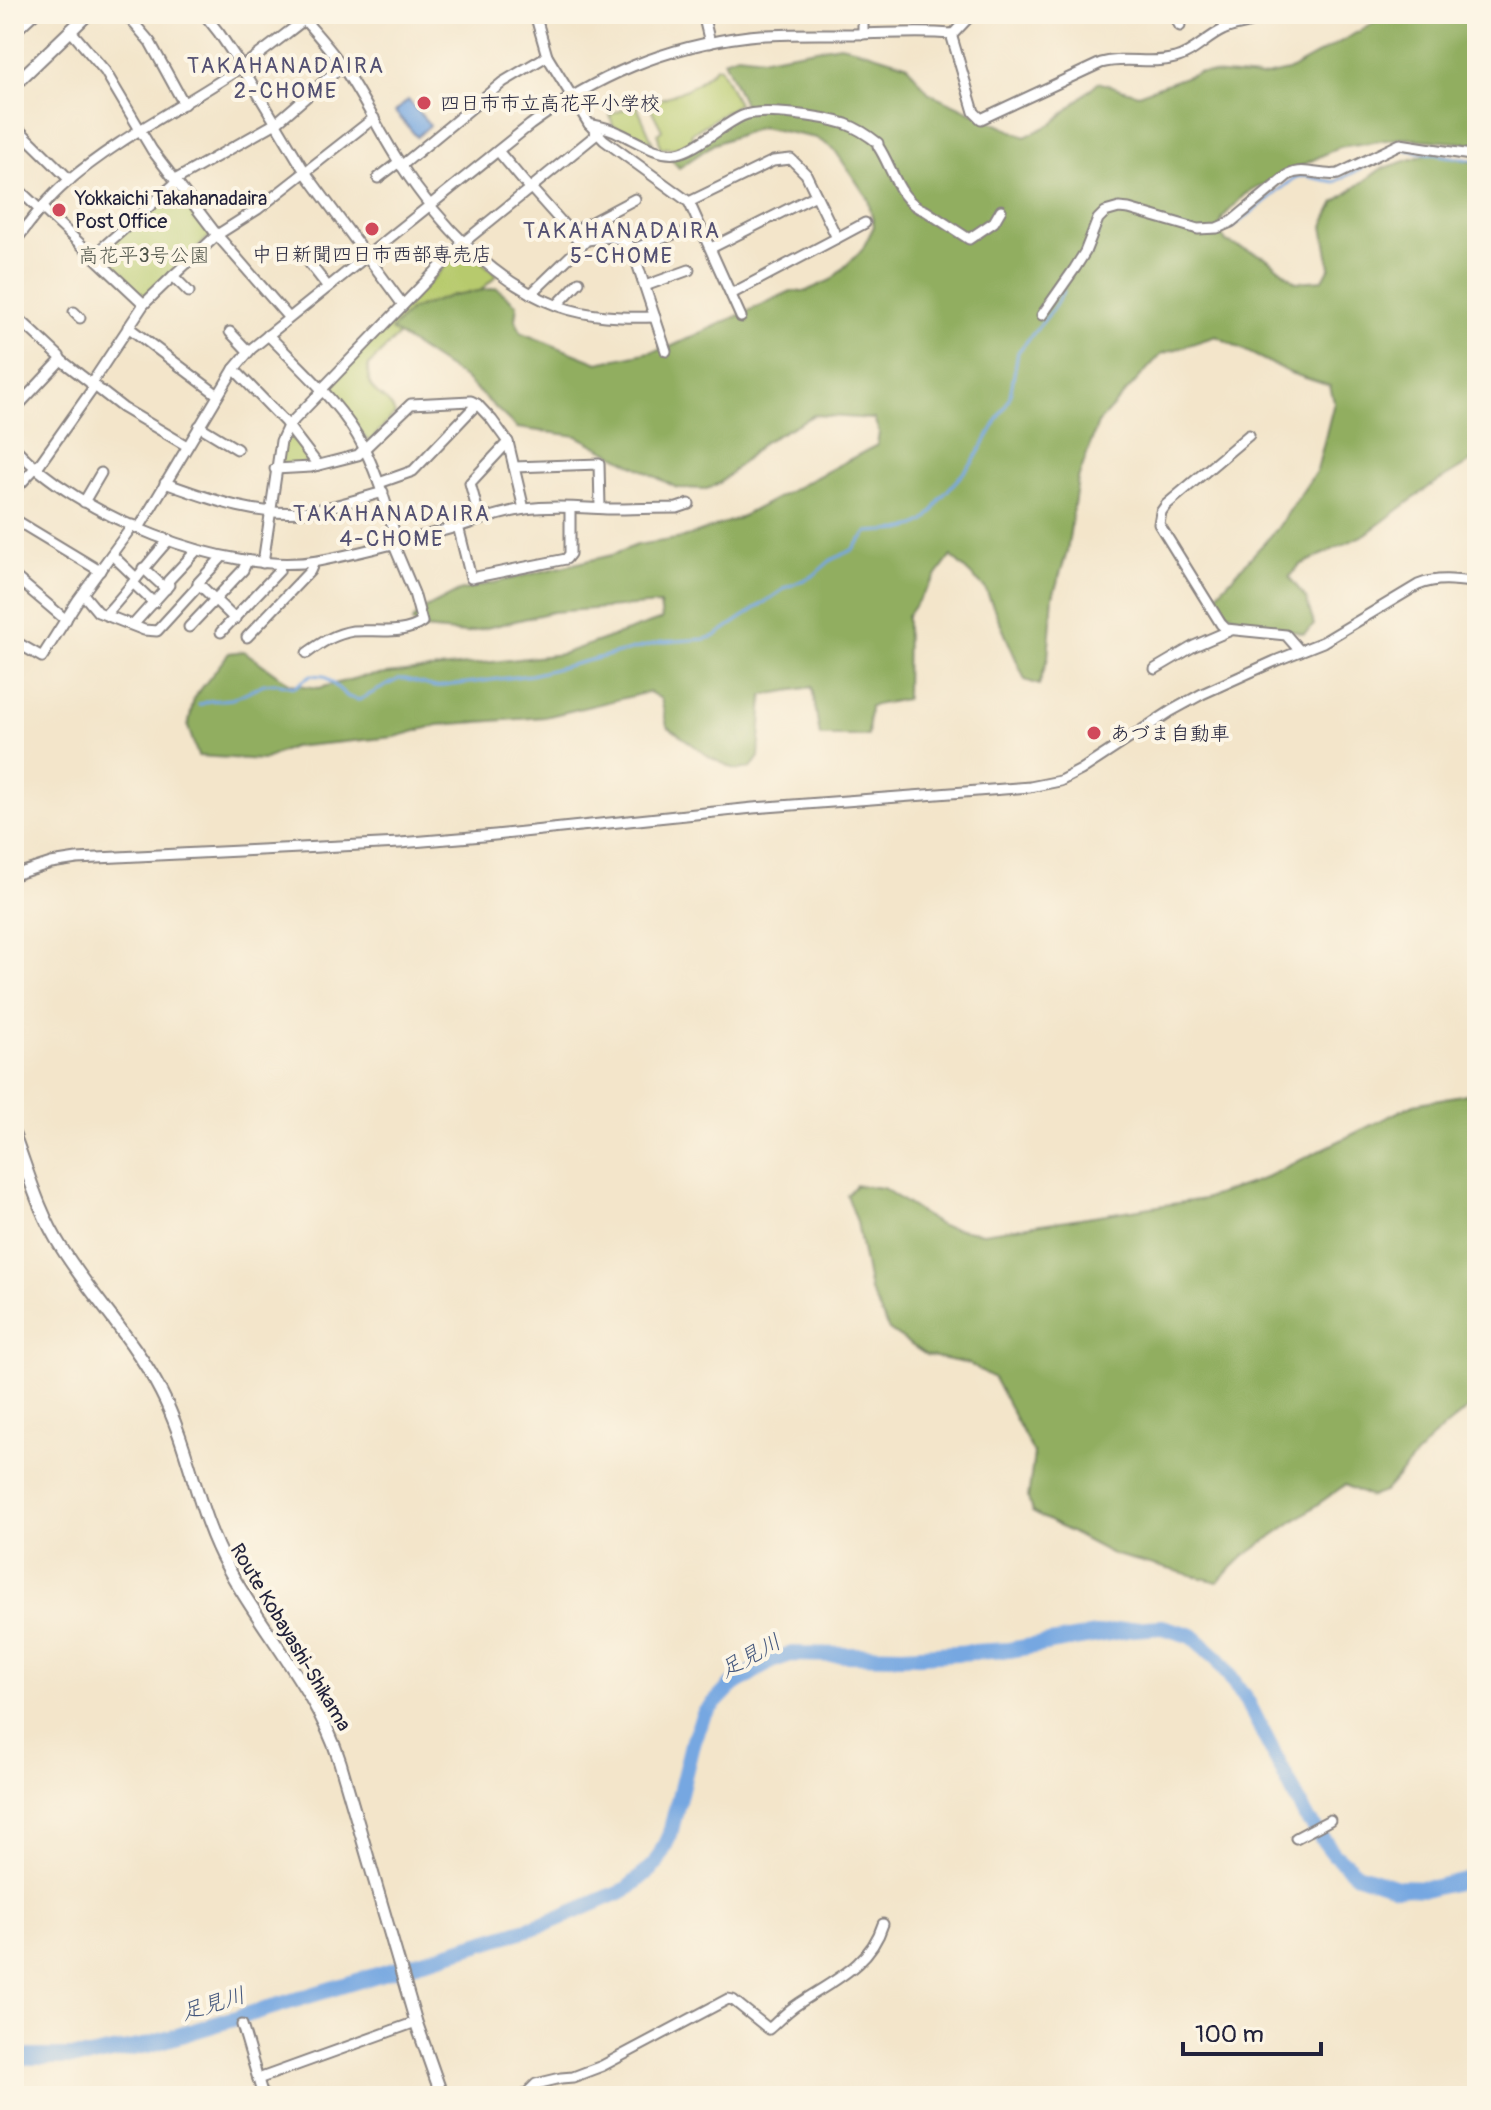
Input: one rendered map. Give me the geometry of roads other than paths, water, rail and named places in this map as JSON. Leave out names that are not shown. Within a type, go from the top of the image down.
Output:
[{"type":"main road","points":[[14,85],[88,14]]},
{"type":"main road","name":"Route Kobayashi-Shikama","points":[[14,1135],[20,1165],[58,1244],[122,1329],[154,1378],[171,1413],[218,1551],[329,1732],[416,2022],[442,2096]]},
{"type":"street","points":[[14,14],[23,24]]},
{"type":"street","points":[[14,33],[34,14]]},
{"type":"street","points":[[126,14],[150,42],[184,104]]},
{"type":"street","points":[[204,14],[242,67],[305,172],[403,305]]},
{"type":"street","points":[[535,14],[547,56],[597,134],[689,202],[741,317]]},
{"type":"street","points":[[703,14],[710,43]]},
{"type":"street","points":[[863,14],[863,34]]},
{"type":"street","points":[[14,641],[42,657],[83,594],[136,527],[248,351],[530,125],[571,96],[626,68],[667,53],[710,43],[757,36],[951,34],[972,14]]},
{"type":"street","points":[[1173,14],[1180,26]]},
{"type":"street","points":[[1221,14],[1225,28]]},
{"type":"street","points":[[14,243],[41,209],[70,180],[110,149],[242,67],[302,17],[342,66],[400,164],[430,205],[464,242],[494,268],[531,294],[557,305],[596,315],[655,317]]},
{"type":"street","points":[[951,34],[974,112],[981,119],[1101,63],[1110,60],[1178,58],[1225,28],[1246,25],[1259,18]]},
{"type":"street","points":[[70,30],[105,71],[140,132],[217,235],[289,318]]},
{"type":"street","points":[[378,178],[503,82],[547,56]]},
{"type":"street","points":[[93,256],[176,181],[276,123],[342,66]]},
{"type":"street","points":[[589,124],[619,133],[660,152],[673,153],[686,150],[751,112],[766,111],[837,122],[858,130],[878,143],[906,199],[969,239],[994,222],[1001,210]]},
{"type":"street","points":[[14,491],[35,469],[144,304],[217,235],[258,209],[374,118]]},
{"type":"street","points":[[14,125],[70,180]]},
{"type":"street","points":[[263,563],[275,469],[288,426],[464,242],[597,134]]},
{"type":"street","points":[[1042,315],[1085,252],[1098,219],[1110,209],[1129,209],[1205,230],[1231,222],[1297,171],[1327,176],[1338,174],[1400,144],[1477,156]]},
{"type":"street","points":[[498,151],[582,245]]},
{"type":"street","points":[[689,202],[785,158],[802,168],[837,238]]},
{"type":"street","points":[[14,185],[144,304]]},
{"type":"street","points":[[711,248],[816,195]]},
{"type":"street","points":[[571,233],[635,199]]},
{"type":"street","points":[[731,294],[865,223]]},
{"type":"street","points":[[633,249],[677,233]]},
{"type":"street","points":[[531,294],[587,240],[611,237],[625,241],[633,249],[666,351]]},
{"type":"street","points":[[310,264],[328,287]]},
{"type":"street","points":[[645,286],[689,270]]},
{"type":"street","points":[[173,276],[189,292]]},
{"type":"street","points":[[557,305],[579,282]]},
{"type":"street","points":[[14,314],[92,386],[187,446]]},
{"type":"street","points":[[128,327],[218,395]]},
{"type":"street","points":[[230,332],[248,351]]},
{"type":"street","points":[[268,335],[322,391],[352,427],[365,449],[381,488],[395,543],[422,622],[394,630],[344,633],[324,641],[307,653]]},
{"type":"street","points":[[14,410],[61,360]]},
{"type":"street","points":[[234,369],[288,426],[318,465]]},
{"type":"street","points":[[275,469],[318,465],[358,455],[411,404],[471,401],[492,420],[508,442],[524,509]]},
{"type":"street","points":[[165,483],[225,504],[270,512],[309,511],[381,488],[413,471],[477,404]]},
{"type":"street","points":[[199,426],[237,449]]},
{"type":"street","points":[[1249,435],[1166,505],[1159,524],[1221,624],[1231,630],[1286,635],[1300,651]]},
{"type":"street","points":[[480,520],[470,483],[508,442]]},
{"type":"street","points":[[14,447],[35,469],[84,502],[136,527],[197,550],[263,563],[314,562],[355,554],[524,509],[677,508],[689,504]]},
{"type":"street","points":[[514,467],[599,464],[600,507]]},
{"type":"street","points":[[84,502],[101,473]]},
{"type":"street","points":[[458,526],[471,578],[566,559],[570,554],[570,508]]},
{"type":"street","points":[[14,519],[100,571]]},
{"type":"street","points":[[106,614],[169,540]]},
{"type":"street","points":[[133,625],[197,550]]},
{"type":"street","points":[[112,555],[154,603]]},
{"type":"street","points":[[83,594],[98,612],[144,630],[157,631],[222,557]]},
{"type":"street","points":[[189,627],[243,570],[247,561]]},
{"type":"street","points":[[247,637],[310,571],[314,562]]},
{"type":"street","points":[[221,632],[279,571],[280,564]]},
{"type":"street","points":[[143,568],[184,600]]},
{"type":"street","points":[[14,576],[66,620]]},
{"type":"street","points":[[14,875],[51,863],[77,859],[400,843],[767,806],[1030,787],[1060,781],[1202,694],[1323,642],[1418,585],[1440,579],[1477,583]]},
{"type":"street","points":[[199,585],[235,619]]},
{"type":"street","points":[[256,596],[271,612]]},
{"type":"street","points":[[1155,669],[1194,646],[1231,630]]},
{"type":"street","points":[[1298,1837],[1328,1821]]},
{"type":"street","points":[[524,2096],[536,2084],[573,2077],[602,2066],[728,1999],[769,2029],[794,2006],[854,1968],[878,1941],[883,1924]]},
{"type":"street","points":[[258,2079],[416,2022]]},
{"type":"street","points":[[242,2025],[263,2096]]},
{"type":"water","points":[[408,100],[430,125],[417,137],[395,112]]},
{"type":"waterway","points":[[1208,233],[1233,227],[1296,177],[1335,182],[1397,150],[1477,161]]},
{"type":"waterway","points":[[1114,213],[1131,214],[1196,233]]},
{"type":"waterway","points":[[1088,255],[1099,229]]},
{"type":"waterway","points":[[199,705],[232,699],[264,684],[295,687],[311,675],[324,676],[348,697],[359,700],[399,679],[435,687],[531,675],[662,642],[715,636],[787,587],[813,576],[831,560],[852,550],[868,532],[900,530],[925,521],[973,462],[1010,396],[1018,352],[1064,291]]},
{"type":"waterway","name":"足見川","points":[[14,2057],[88,2057],[148,2045],[550,1922],[627,1889],[656,1864],[670,1834],[693,1740],[704,1714],[730,1687],[768,1662],[791,1654],[903,1656],[1009,1650],[1132,1629],[1162,1627],[1192,1636],[1218,1659],[1247,1701],[1306,1817],[1334,1854],[1357,1874],[1397,1887],[1432,1888],[1477,1877]]},
{"type":"place","name":"四日市市立高花平小学校","points":[[424,103]]},
{"type":"place","name":"Yokkaichi Takahanadaira Post Office","points":[[59,210]]},
{"type":"place","name":"中日新聞四日市西部専売店","points":[[372,229]]},
{"type":"place","name":"あづま自動車","points":[[1094,733]]},
{"type":"district","name":"TAKAHANADAIRA 2-CHOME","points":[[286,78]]},
{"type":"district","name":"TAKAHANADAIRA 5-CHOME","points":[[622,242]]},
{"type":"district","name":"TAKAHANADAIRA 4-CHOME","points":[[392,526]]},
{"type":"park label","name":"高花平3号公園","points":[[144,255]]}]
